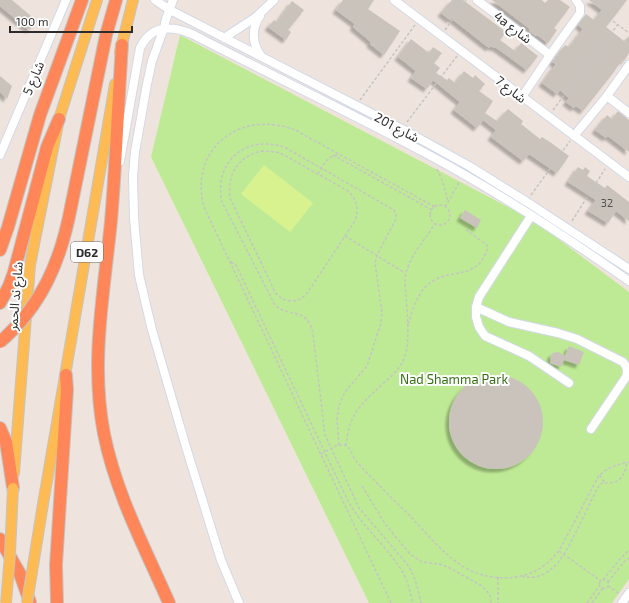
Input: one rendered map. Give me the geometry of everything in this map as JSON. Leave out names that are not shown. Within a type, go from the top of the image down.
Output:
[{"type":"highway","points":[[0,250],[40,115],[82,0]]},
{"type":"highway","points":[[0,342],[27,314],[43,290],[56,264],[65,236],[106,35],[116,0]]},
{"type":"highway","points":[[122,46],[112,207],[105,282],[98,326],[97,369],[100,412],[108,451],[118,486],[169,603]]},
{"type":"highway","points":[[0,303],[9,286],[14,272],[47,148],[60,118]]},
{"type":"highway","points":[[57,603],[56,565],[67,390],[66,376]]},
{"type":"highway","points":[[0,428],[6,442],[13,488]]},
{"type":"highway","points":[[0,539],[20,574],[29,603]]},
{"type":"main road","name":"شارع ند الحمر","points":[[6,603],[30,265],[60,118],[97,0]]},
{"type":"main road","name":"D62","points":[[29,603],[43,504],[122,46],[133,0]]},
{"type":"street","name":"شارع 5","points":[[0,155],[66,0]]},
{"type":"street","name":"شارع 201","points":[[155,0],[170,10],[402,129],[469,166],[629,269]]},
{"type":"street","points":[[173,0],[152,61],[135,152],[133,176],[134,218],[139,275],[152,330],[186,447],[221,560],[239,603]]},
{"type":"street","points":[[263,59],[257,49],[254,33],[256,22],[274,0]]},
{"type":"street","name":"شارع 7","points":[[394,0],[629,177]]},
{"type":"street","name":"4a شارع","points":[[477,0],[550,55]]},
{"type":"street","points":[[522,97],[580,13],[580,6],[576,0]]},
{"type":"street","points":[[224,38],[246,25],[266,9]]},
{"type":"street","name":"شارع 201","points":[[164,28],[178,29],[192,34],[430,155],[531,216],[629,281]]},
{"type":"street","points":[[112,207],[140,48],[143,41],[149,34],[164,28]]},
{"type":"street","points":[[574,136],[607,96],[629,65]]},
{"type":"street","points":[[607,96],[629,113]]},
{"type":"street","points":[[531,216],[479,297],[476,307],[477,322],[485,336],[529,356],[569,383]]},
{"type":"street","points":[[476,307],[509,322],[558,333],[577,339],[623,362],[628,372],[626,377],[592,429]]},
{"type":"path","points":[[441,35],[466,0]]},
{"type":"path","points":[[610,0],[602,12],[629,33]]},
{"type":"path","points":[[356,106],[420,19]]},
{"type":"path","points":[[548,117],[618,24]]},
{"type":"path","points":[[402,129],[462,50]]},
{"type":"path","points":[[391,603],[204,206],[201,189],[202,176],[205,163],[212,151],[221,141],[236,130],[244,127],[271,124],[289,127],[297,131],[436,207]]},
{"type":"path","points":[[527,202],[574,136]]},
{"type":"path","points":[[339,445],[337,420],[339,405],[345,392],[367,366],[381,323],[382,312],[375,267],[377,255],[395,221],[395,212],[279,145],[256,144],[242,149],[231,159],[223,172],[220,187],[222,202],[275,305],[279,309],[296,313],[304,317],[311,324],[313,329],[325,435],[359,508],[411,570],[422,603]]},
{"type":"path","points":[[261,151],[277,152],[318,174],[348,191],[355,200],[358,210],[357,216],[306,296],[295,301],[286,300],[275,292],[230,198],[229,190],[232,175],[240,162],[253,153],[261,151]]},
{"type":"path","points":[[334,155],[432,210]]},
{"type":"path","points":[[318,174],[328,159],[334,155],[340,155]]},
{"type":"path","points":[[430,155],[439,173],[448,202]]},
{"type":"path","points":[[567,228],[610,163]]},
{"type":"path","points":[[445,207],[459,183]]},
{"type":"path","points":[[436,207],[445,207],[450,213],[449,220],[443,225],[435,224],[431,218],[432,210],[436,207]]},
{"type":"path","points":[[346,446],[351,422],[358,408],[396,371],[404,360],[408,346],[405,282],[406,273],[410,262],[435,224]]},
{"type":"path","points":[[407,325],[418,296],[426,286],[442,276],[469,271],[476,267],[482,260],[488,249],[487,245],[465,229]]},
{"type":"path","points":[[345,236],[406,273]]},
{"type":"path","points":[[230,262],[236,265],[351,507],[402,571],[409,586],[413,603]]},
{"type":"path","points":[[321,454],[339,445],[349,448],[356,461],[453,560],[472,572],[498,577],[539,576],[555,565],[564,555],[599,486],[604,482],[614,482],[620,479],[628,462]]},
{"type":"path","points":[[522,576],[538,570],[559,551],[599,475],[611,466],[628,462]]},
{"type":"path","points":[[599,475],[604,482]]},
{"type":"path","points":[[362,486],[386,525],[410,554],[418,560],[426,563],[443,565],[482,586],[490,595],[490,603]]},
{"type":"path","points":[[587,603],[602,580],[629,550]]},
{"type":"path","points":[[559,551],[602,580],[606,580],[608,582]]},
{"type":"path","points":[[608,586],[608,582],[629,558]]},
{"type":"path","points":[[498,577],[498,603]]},
{"type":"path","points":[[600,585],[603,588]]},
{"type":"path","points":[[592,603],[603,588],[608,586]]},
{"type":"path","points":[[608,586],[626,598]]},
{"type":"green space","name":"Nad Shamma Park","points":[[180,35],[533,220],[629,292],[629,579],[612,603],[369,603],[151,157]]},
{"type":"green space","points":[[264,165],[313,203],[290,232],[241,194]]},
{"type":"building","points":[[0,0],[12,0],[37,21],[29,30],[0,6]]},
{"type":"building","points":[[343,0],[374,0],[368,9],[400,31],[384,55],[370,44],[371,42],[353,27],[355,24],[336,10]]},
{"type":"building","points":[[452,0],[463,0],[506,32],[500,40],[515,51],[521,43],[538,56],[527,70],[495,47],[494,48],[491,46],[489,48],[451,18],[450,20],[441,13]]},
{"type":"building","points":[[492,0],[542,0],[545,3],[548,0],[560,0],[570,7],[554,28],[557,30],[548,43],[529,31],[530,29]]},
{"type":"building","points":[[589,0],[627,0],[606,27],[624,41],[629,36],[629,53],[583,111],[576,106],[574,108],[566,102],[569,98],[560,90],[557,94],[542,83],[556,64],[552,62],[565,45],[569,47],[583,29],[578,25],[586,14],[594,20],[602,10]]},
{"type":"building","points":[[292,1],[304,10],[288,30],[291,32],[286,40],[268,27],[274,20],[277,22]]},
{"type":"building","points":[[411,39],[429,53],[433,47],[442,53],[434,63],[440,68],[436,73],[447,80],[449,78],[455,83],[464,71],[473,78],[475,75],[485,84],[479,91],[493,101],[485,113],[497,121],[508,109],[523,121],[521,124],[540,139],[542,137],[569,156],[557,173],[529,154],[523,161],[491,137],[496,130],[483,120],[477,128],[454,110],[460,102],[433,80],[427,89],[411,78],[416,71],[398,57]]},
{"type":"building","points":[[0,76],[12,86],[7,99],[0,92]]},
{"type":"building","points":[[618,111],[629,120],[629,152],[608,136],[606,138],[595,130],[607,115],[612,119]]},
{"type":"building","points":[[578,167],[583,170],[585,167],[590,171],[587,176],[605,188],[607,185],[629,202],[629,221],[616,211],[608,223],[588,211],[596,200],[568,182]]},
{"type":"building","points":[[465,210],[481,220],[477,228],[460,218]]},
{"type":"building","points":[[569,346],[584,352],[579,365],[564,360],[561,367],[550,363],[551,355],[553,353],[559,352],[565,356]]},
{"type":"building","points":[[496,375],[514,378],[529,389],[540,404],[543,422],[540,440],[529,455],[514,466],[496,469],[478,466],[463,455],[452,440],[449,422],[452,404],[463,389],[478,378]]}]
